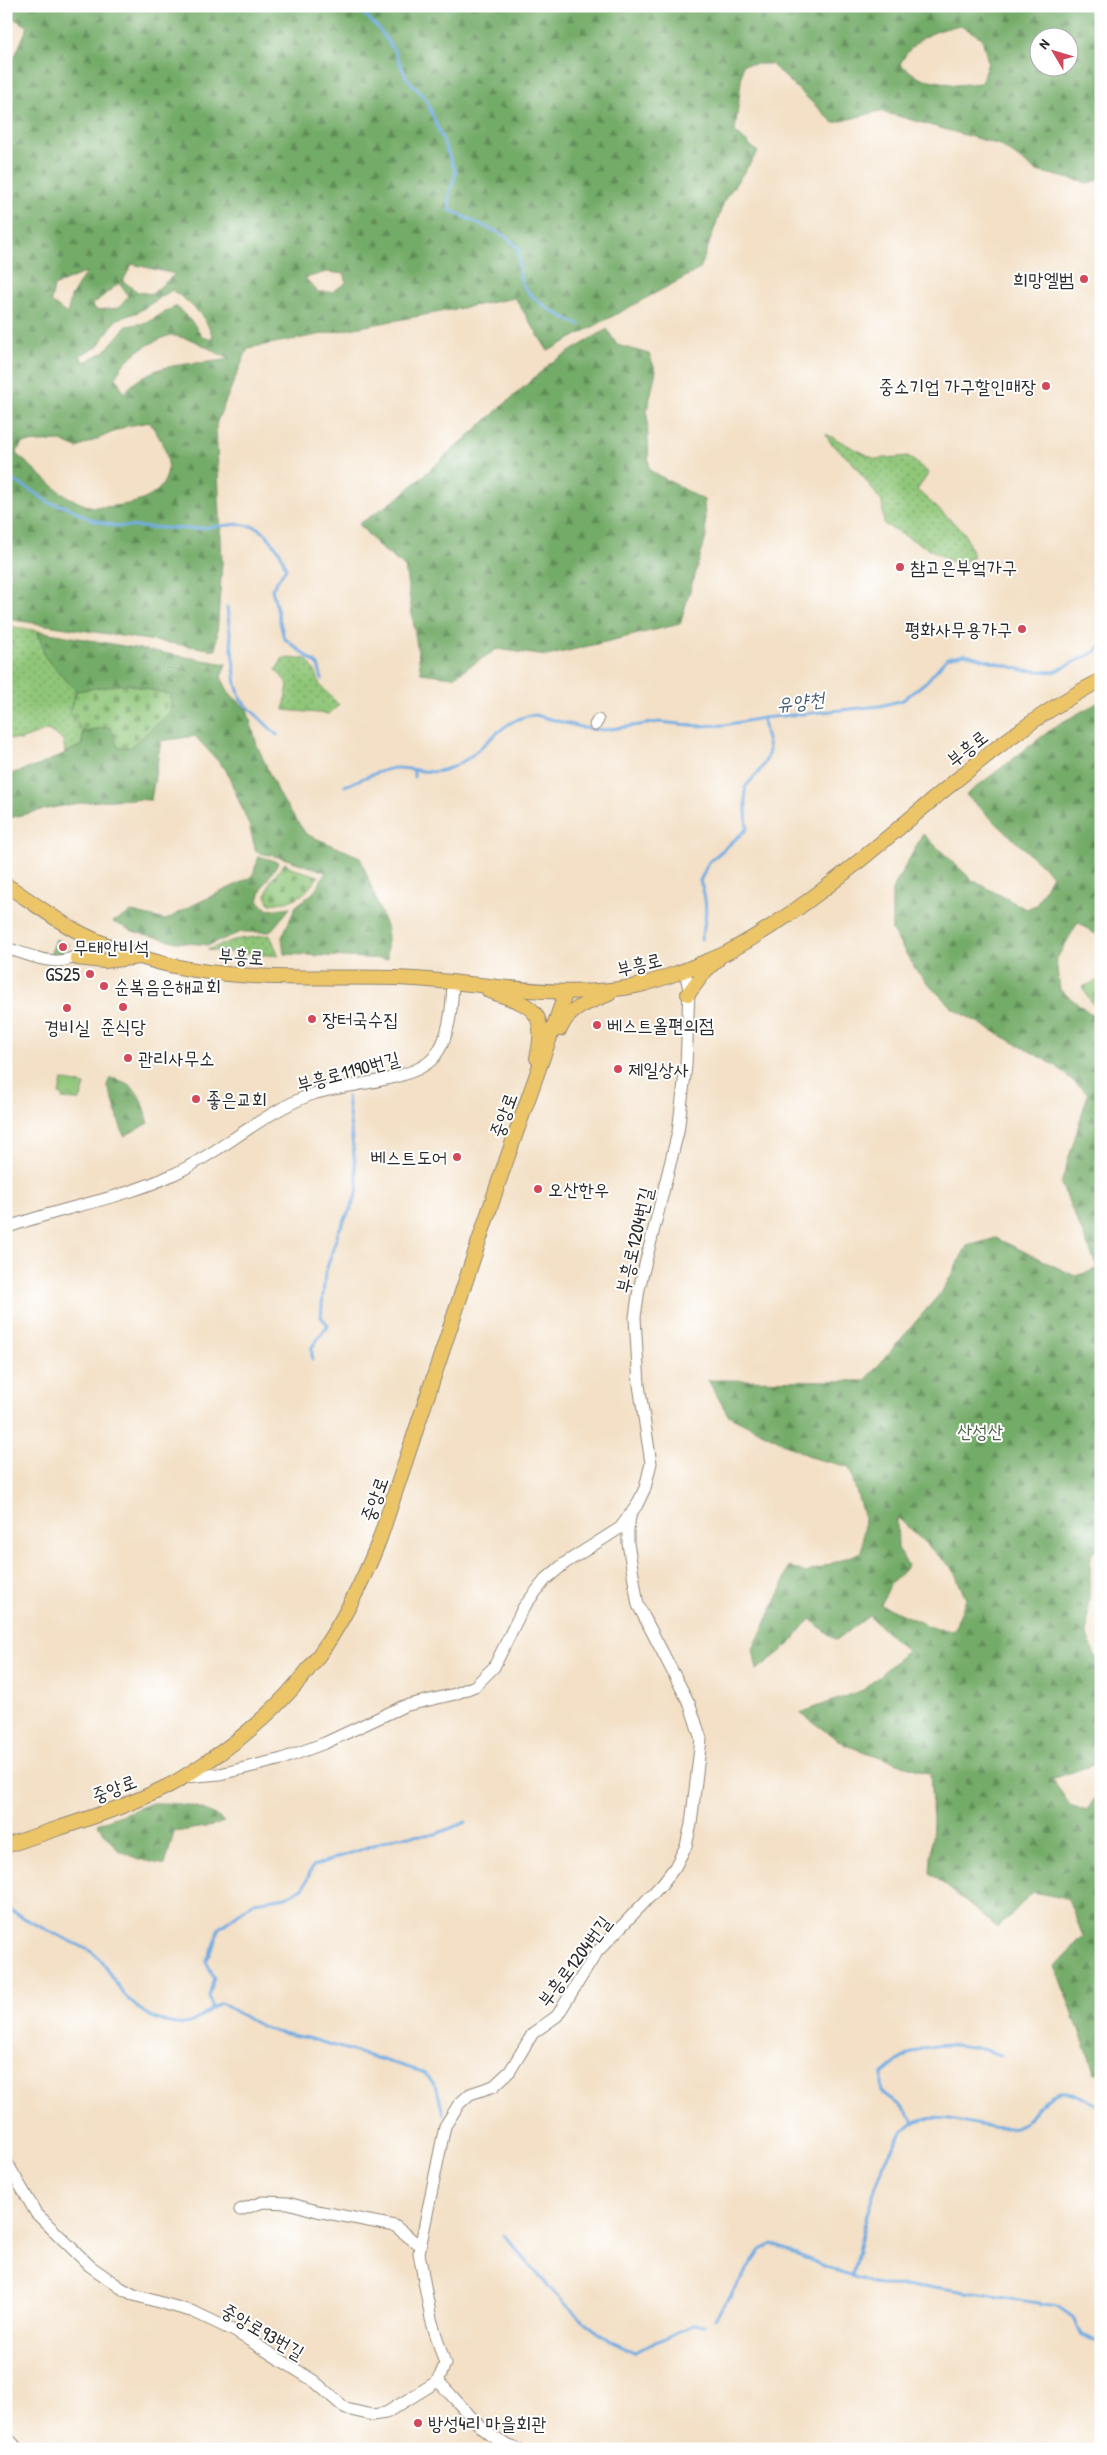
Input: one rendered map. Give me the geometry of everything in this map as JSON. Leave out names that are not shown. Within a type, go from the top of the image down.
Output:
[{"type":"main road","name":"부흥로","points":[[6,885],[72,928],[97,940],[168,965],[235,975],[397,978],[566,992],[624,988],[666,978],[725,954],[791,914],[920,812],[977,761],[1059,703],[1101,680]]},
{"type":"main road","points":[[688,994],[706,970],[725,954]]},
{"type":"main road","points":[[76,958],[104,961],[145,957]]},
{"type":"main road","points":[[472,984],[524,1002],[537,1016],[540,1032],[539,1050],[525,1109]]},
{"type":"main road","points":[[542,1061],[564,1021],[576,1008],[624,988]]},
{"type":"main road","name":"중앙로","points":[[6,1846],[120,1807],[185,1777],[239,1740],[289,1693],[323,1653],[356,1594],[379,1541],[566,992]]},
{"type":"street","points":[[6,948],[64,962],[76,958],[97,940]]},
{"type":"street","name":"부흥로1204번길","points":[[185,1777],[220,1774],[282,1758],[325,1743],[404,1706],[455,1694],[475,1686],[494,1667],[523,1608],[545,1580],[565,1563],[620,1528],[631,1515],[645,1488],[651,1463],[639,1385],[635,1317],[639,1289],[678,1132],[686,1066],[688,994],[685,970]]},
{"type":"street","name":"부흥로1190번길","points":[[6,1228],[32,1218],[122,1195],[170,1176],[282,1109],[311,1095],[416,1071],[435,1057],[445,1037],[454,983]]},
{"type":"street","name":"부흥로1204번길","points":[[438,2381],[445,2364],[431,2319],[419,2253],[445,2126],[459,2104],[470,2094],[494,2086],[510,2071],[533,2033],[557,2016],[597,1952],[662,1884],[681,1858],[686,1846],[697,1779],[701,1739],[690,1705],[638,1605],[628,1543],[631,1515]]},
{"type":"street","name":"중앙로93번길","points":[[6,2161],[36,2213],[90,2266],[113,2283],[134,2295],[194,2312],[257,2344],[314,2381],[346,2409],[372,2415],[386,2413],[438,2381]]},
{"type":"street","points":[[240,2210],[263,2202],[288,2203],[317,2211],[395,2226],[420,2246]]},
{"type":"street","points":[[438,2381],[486,2430],[498,2440],[518,2449]]},
{"type":"street","points":[[6,2436],[18,2449]]},
{"type":"green space","points":[[6,6],[1101,6],[1101,179],[1088,183],[1036,171],[1000,145],[880,111],[834,123],[771,64],[743,64],[735,132],[758,152],[725,199],[700,269],[548,351],[515,298],[248,348],[216,424],[222,562],[216,650],[6,619],[6,579],[11,576],[6,549],[6,62],[16,54],[28,26],[6,15]],"holes":[[[960,25],[982,38],[988,62],[981,83],[956,85],[919,78],[900,64],[912,48],[925,37],[940,30]],[[132,264],[175,274],[152,294],[138,292],[123,281]],[[86,272],[71,297],[67,314],[51,302],[54,286]],[[327,272],[345,274],[346,283],[332,292],[318,292],[305,278]],[[119,283],[128,296],[119,308],[97,310],[92,305]],[[172,290],[191,305],[202,317],[207,323],[213,338],[203,338],[193,323],[176,306],[146,323],[126,326],[104,352],[84,362],[80,355],[97,347],[116,320],[138,312]],[[170,335],[193,340],[229,359],[160,369],[148,374],[124,393],[116,377],[120,369],[131,356]],[[150,422],[165,449],[168,465],[167,475],[158,490],[142,500],[95,507],[80,503],[62,493],[16,454],[22,443],[61,441],[77,448],[127,426]]]},
{"type":"green space","points":[[607,329],[617,345],[649,354],[656,371],[647,411],[649,470],[704,500],[706,537],[680,624],[547,656],[497,649],[453,677],[421,673],[405,567],[379,547],[359,524],[398,498],[551,363]]},
{"type":"green space","points":[[826,434],[875,459],[908,456],[929,473],[917,490],[964,532],[974,557],[958,565],[884,524],[882,502],[853,463],[830,442]]},
{"type":"green space","points":[[9,626],[38,631],[45,657],[76,691],[69,713],[83,731],[82,745],[65,753],[63,740],[48,730],[20,740],[6,738],[6,650],[12,647]]},
{"type":"green space","points":[[38,631],[226,664],[221,677],[229,693],[247,709],[257,745],[278,793],[306,834],[360,857],[387,929],[387,959],[284,954],[282,937],[296,906],[313,893],[326,872],[283,858],[256,852],[249,825],[226,770],[195,736],[161,741],[151,800],[96,801],[42,810],[6,819],[6,775],[38,766],[82,745],[83,731],[110,727],[171,695],[130,684],[76,691],[45,657]]},
{"type":"green space","points":[[283,658],[306,659],[315,671],[320,685],[339,705],[329,714],[284,710],[288,684],[276,670]]},
{"type":"green space","points":[[126,684],[171,695],[170,713],[129,748],[118,747],[110,727],[83,731],[69,713],[76,691]]},
{"type":"green space","name":"산성산","points":[[1101,701],[1101,938],[1078,922],[1056,960],[1060,990],[1090,1013],[1101,1015],[1101,1544],[1091,1555],[1087,1635],[1101,1671],[1101,1773],[1093,1765],[1052,1779],[1070,1805],[1087,1811],[1101,1786],[1101,2072],[1095,2073],[1055,1966],[1083,1936],[1068,1899],[1033,1892],[998,1928],[930,1873],[933,1822],[930,1774],[845,1745],[800,1713],[863,1690],[907,1651],[869,1616],[836,1640],[810,1619],[790,1644],[757,1670],[753,1649],[782,1588],[788,1566],[806,1573],[862,1552],[864,1518],[849,1467],[813,1458],[728,1415],[708,1380],[865,1381],[943,1290],[967,1246],[996,1238],[1075,1276],[1098,1269],[1061,1184],[1088,1094],[1056,1066],[952,1008],[918,973],[892,931],[892,890],[923,834],[972,880],[1026,909],[1036,905],[1052,875],[966,795],[1057,725]],"holes":[[[897,1517],[953,1569],[966,1599],[954,1630],[936,1629],[881,1605],[890,1585],[908,1566],[898,1548]]]},
{"type":"green space","points":[[259,856],[279,862],[263,886],[258,900],[268,910],[291,907],[270,932],[241,932],[209,945],[177,942],[135,932],[113,922],[132,912],[166,920],[252,877]]},
{"type":"green space","points":[[285,863],[294,869],[319,876],[299,897],[270,904],[266,895],[271,880]]},
{"type":"green space","points":[[270,935],[279,956],[207,950],[234,940]]},
{"type":"green space","points":[[56,939],[69,945],[61,955],[50,955]]},
{"type":"green space","points":[[1101,979],[1101,1008],[1095,1007],[1082,987]]},
{"type":"green space","points":[[110,1078],[120,1080],[133,1088],[141,1100],[149,1123],[124,1136],[107,1085]]},
{"type":"green space","points":[[62,1080],[85,1085],[79,1100],[62,1099],[63,1095],[59,1094]]},
{"type":"green space","points":[[152,1803],[172,1803],[200,1808],[224,1822],[212,1826],[174,1832],[165,1865],[138,1859],[117,1849],[97,1824]]},
{"type":"waterway","points":[[356,6],[379,29],[395,52],[406,77],[426,99],[456,173],[449,195],[450,210],[505,236],[519,248],[519,272],[524,287],[546,307],[580,325]]},
{"type":"waterway","points":[[6,473],[10,479],[50,503],[67,507],[92,520],[116,526],[191,529],[239,524],[256,527],[266,534],[280,552],[286,568],[272,589],[284,638],[318,665],[322,679]]},
{"type":"waterway","points":[[227,607],[236,684],[241,700],[277,735]]},
{"type":"waterway","name":"유양천","points":[[345,786],[385,770],[396,768],[430,772],[452,767],[473,754],[502,729],[523,717],[535,715],[584,728],[604,730],[660,722],[699,726],[724,725],[763,718],[880,706],[903,700],[927,681],[947,658],[965,654],[1023,670],[1054,672],[1095,652],[1101,646]]},
{"type":"waterway","points":[[701,939],[706,910],[700,881],[709,862],[747,829],[745,787],[763,765],[769,750],[763,718]]},
{"type":"waterway","points":[[414,770],[414,777]]},
{"type":"waterway","points":[[312,1359],[312,1347],[328,1325],[321,1317],[325,1274],[339,1230],[358,1190],[347,1096]]},
{"type":"waterway","points":[[212,2007],[209,1996],[214,1977],[206,1961],[215,1944],[218,1929],[254,1902],[286,1897],[303,1888],[313,1866],[397,1837],[436,1834],[466,1822]]},
{"type":"waterway","points":[[6,1907],[27,1920],[93,1953],[102,1961],[115,1982],[133,2004],[148,2015],[176,2024],[189,2023],[221,2003],[255,2023],[275,2032],[308,2038],[423,2072],[437,2088],[443,2114]]},
{"type":"waterway","points":[[914,2123],[904,2109],[882,2092],[882,2074],[897,2062],[918,2050],[942,2045],[966,2046],[1001,2055]]},
{"type":"waterway","points":[[852,2276],[868,2212],[885,2162],[896,2141],[909,2126],[924,2119],[935,2118],[992,2127],[1015,2127],[1027,2120],[1050,2096],[1064,2092],[1080,2096],[1101,2107]]},
{"type":"waterway","points":[[504,2235],[547,2285],[580,2318],[616,2344],[635,2352],[695,2324],[704,2325]]},
{"type":"waterway","points":[[715,2319],[760,2250],[772,2244],[841,2273],[883,2286],[934,2287],[1057,2306],[1074,2318],[1082,2335],[1101,2343]]},
{"type":"place","name":"희망엘범","points":[[1084,279]]},
{"type":"place","name":"중소기업 가구할인매장","points":[[1046,386]]},
{"type":"place","name":"참고은부엌가구","points":[[900,567]]},
{"type":"place","name":"평화사무용가구","points":[[1022,629]]},
{"type":"place","name":"무태안비석","points":[[63,947]]},
{"type":"place","name":"GS25","points":[[90,974]]},
{"type":"place","name":"순복음은해교회","points":[[104,986]]},
{"type":"place","name":"준식당","points":[[123,1007]]},
{"type":"place","name":"경비실","points":[[67,1008]]},
{"type":"place","name":"장터국수집","points":[[312,1019]]},
{"type":"place","name":"베스트올편의점","points":[[597,1025]]},
{"type":"place","name":"관리사무소","points":[[128,1058]]},
{"type":"place","name":"제일상사","points":[[618,1069]]},
{"type":"place","name":"좋은교회","points":[[196,1099]]},
{"type":"place","name":"베스트도어","points":[[457,1157]]},
{"type":"place","name":"오산한우","points":[[538,1189]]},
{"type":"place","name":"방성4리 마을회관","points":[[418,2423]]}]
